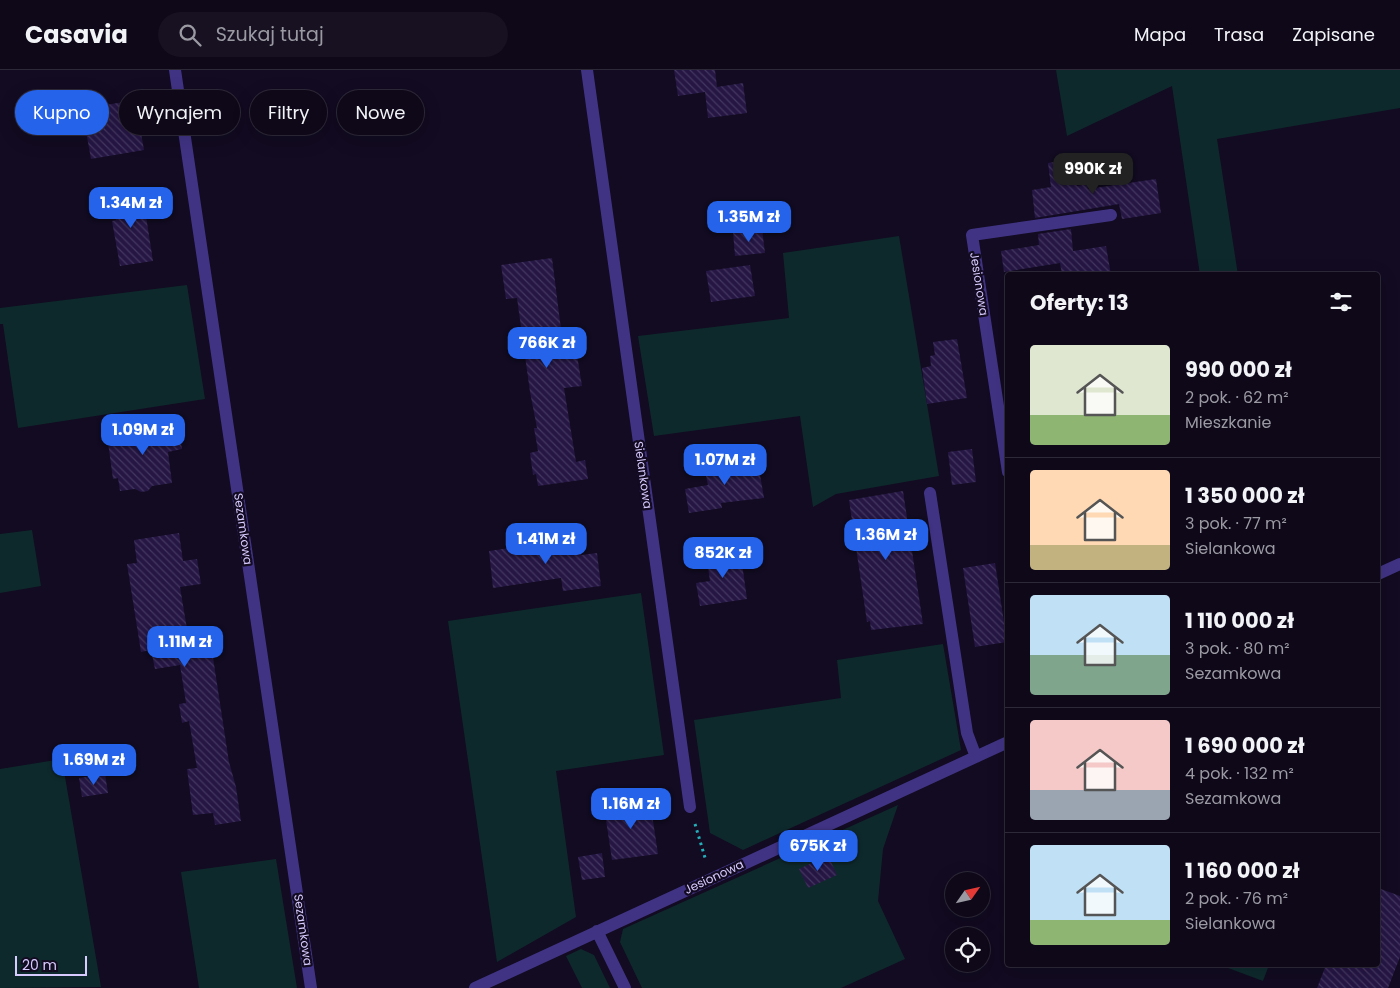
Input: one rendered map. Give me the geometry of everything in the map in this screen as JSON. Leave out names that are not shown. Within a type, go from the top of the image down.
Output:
[{"type":"street","name":"Sezamkowa","points":[[175,70],[311,988]]},
{"type":"street","name":"Sielankowa","points":[[587,70],[690,807]]},
{"type":"street","name":"Jesionowa","points":[[1005,452],[972,235],[1111,215]]},
{"type":"street","points":[[930,493],[967,733],[976,757]]},
{"type":"street","points":[[1380,573],[1400,564]]},
{"type":"street","name":"Jesionowa","points":[[476,988],[1005,743]]},
{"type":"street","points":[[598,931],[625,988]]},
{"type":"path","points":[[690,807],[711,878]]},
{"type":"green space","points":[[1056,70],[1400,70],[1400,108],[1217,139],[1238,272],[1200,272],[1172,86],[1067,136]]},
{"type":"green space","points":[[899,236],[939,476],[836,494],[813,507],[800,416],[654,436],[638,336],[789,318],[783,253]]},
{"type":"green space","points":[[187,285],[205,399],[18,428],[3,324],[0,324],[0,308]]},
{"type":"green space","points":[[32,530],[41,586],[0,593],[0,534]]},
{"type":"green space","points":[[641,593],[664,755],[556,771],[576,917],[497,962],[448,621]]},
{"type":"green space","points":[[943,644],[961,750],[743,850],[710,833],[694,720],[841,698],[837,660]]},
{"type":"green space","points":[[62,759],[101,987],[0,988],[0,769]]},
{"type":"green space","points":[[898,805],[883,849],[878,901],[905,959],[841,988],[642,988],[620,942],[623,929]]},
{"type":"green space","points":[[276,859],[297,988],[199,988],[181,872]]},
{"type":"green space","points":[[581,949],[594,955],[610,988],[582,988],[566,956]]},
{"type":"green space","points":[[1225,967],[1268,967],[1263,981]]},
{"type":"building","points":[[674,70],[715,70],[717,87],[743,83],[747,113],[708,118],[705,92],[678,96]]},
{"type":"building","points":[[119,103],[119,135],[141,135],[144,150],[91,159],[87,135],[109,135],[109,104]]},
{"type":"building","points":[[1073,159],[1077,186],[1087,184],[1088,189],[1156,179],[1161,213],[1122,219],[1119,204],[1035,218],[1032,190],[1051,187],[1048,163]]},
{"type":"building","points":[[138,188],[142,216],[146,216],[153,261],[120,266],[112,221],[116,220],[112,192]]},
{"type":"building","points":[[762,229],[765,253],[735,256],[733,232]]},
{"type":"building","points":[[1071,229],[1073,251],[1106,246],[1110,272],[1062,272],[1060,263],[1004,272],[1001,251],[1039,245],[1038,234]]},
{"type":"building","points":[[552,258],[562,337],[574,336],[582,386],[564,388],[576,462],[585,460],[588,479],[538,486],[536,474],[533,475],[530,453],[538,451],[534,428],[537,428],[517,298],[506,299],[501,265]]},
{"type":"building","points":[[750,265],[755,296],[711,302],[706,271]]},
{"type":"building","points":[[957,339],[967,398],[927,404],[922,368],[931,366],[930,356],[935,355],[933,342]]},
{"type":"building","points":[[154,424],[154,428],[178,424],[182,449],[168,452],[172,483],[152,486],[148,491],[141,492],[135,489],[120,491],[118,478],[113,479],[107,435],[127,432],[126,428]]},
{"type":"building","points":[[972,449],[976,482],[952,485],[948,452]]},
{"type":"building","points":[[737,453],[739,471],[759,469],[764,498],[721,503],[722,508],[689,513],[685,489],[708,485],[706,476],[715,475],[712,457]]},
{"type":"building","points":[[903,491],[923,624],[871,630],[870,621],[867,622],[849,500]]},
{"type":"building","points":[[179,533],[183,561],[197,559],[201,584],[180,587],[189,641],[210,638],[229,762],[236,787],[241,821],[215,825],[213,813],[193,815],[187,769],[197,768],[189,721],[182,723],[179,704],[186,703],[180,665],[155,669],[151,650],[141,652],[127,564],[137,563],[134,540]]},
{"type":"building","points":[[579,538],[581,555],[597,553],[601,586],[563,591],[561,578],[493,588],[489,551]]},
{"type":"building","points":[[740,549],[747,599],[700,606],[696,583],[710,581],[706,554]]},
{"type":"building","points":[[995,563],[1005,629],[1005,642],[975,647],[963,568]]},
{"type":"building","points":[[105,774],[108,793],[82,797],[79,778]]},
{"type":"building","points":[[639,801],[639,803],[650,801],[658,854],[612,860],[606,820],[610,819],[608,805]]},
{"type":"building","points":[[602,853],[605,877],[582,880],[578,857]]},
{"type":"building","points":[[828,855],[837,875],[808,888],[799,869]]},
{"type":"building","points":[[1380,889],[1400,896],[1400,957],[1388,988],[1317,988],[1325,967],[1380,967]]}]
